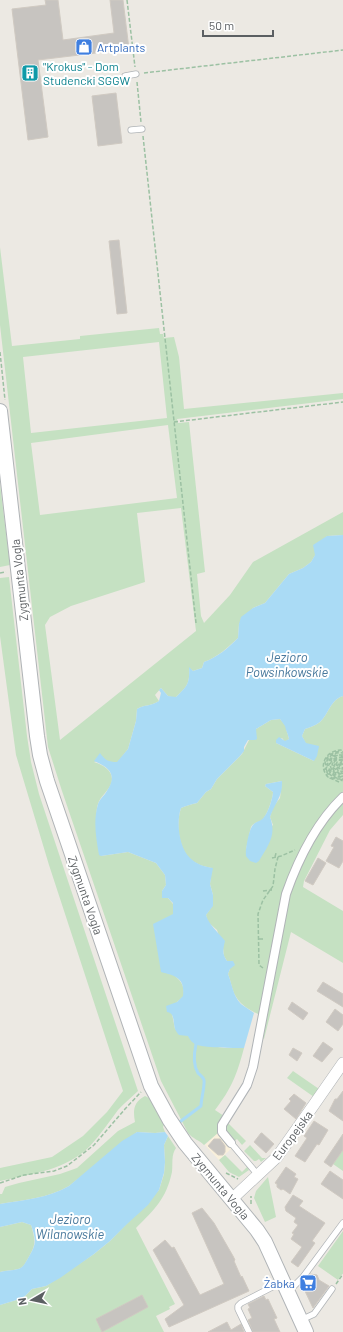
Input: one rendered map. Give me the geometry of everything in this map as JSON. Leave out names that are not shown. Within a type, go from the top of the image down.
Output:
[{"type":"street","name":"Zygmunta Vogla","points":[[3,409],[37,736],[47,781],[151,1086],[169,1119],[185,1143],[249,1218],[265,1242],[303,1326]]},
{"type":"street","points":[[231,1143],[221,1129],[251,1074],[286,894],[305,850],[331,809],[343,797]]},
{"type":"street","name":"Europejska","points":[[232,1199],[277,1156],[343,1063]]},
{"type":"lane","points":[[125,76],[136,74]]},
{"type":"lane","points":[[131,130],[142,129]]},
{"type":"lane","points":[[231,1143],[258,1175]]},
{"type":"lane","points":[[249,1332],[238,1309],[241,1302],[285,1286],[293,1287],[303,1277],[343,1223]]},
{"type":"lane","points":[[303,1326],[314,1314],[332,1289]]},
{"type":"path","points":[[127,0],[196,623]]},
{"type":"path","points":[[136,74],[343,50]]},
{"type":"path","points":[[0,352],[3,409]]},
{"type":"path","points":[[174,422],[343,402]]},
{"type":"path","points":[[339,782],[330,778],[340,779],[332,777],[329,774],[326,768],[328,769],[335,776],[339,776],[334,774],[327,767],[325,769],[329,776],[328,777],[323,766],[326,757],[332,751],[341,750],[333,752],[330,755],[325,762],[326,766],[329,765],[332,758],[338,755],[331,757],[327,765],[326,763],[330,756],[338,753],[343,756]]},
{"type":"path","points":[[343,756],[340,760],[335,761],[332,765],[334,760],[343,756]]},
{"type":"path","points":[[343,756],[333,759],[330,765],[332,771],[338,774],[339,773],[334,771],[332,767],[338,771],[334,766],[337,762],[336,767],[341,769],[340,772],[343,775]]},
{"type":"path","points":[[340,765],[340,761],[343,765],[343,775]]},
{"type":"path","points":[[272,858],[294,850],[305,850]]},
{"type":"path","points":[[275,857],[276,853]]},
{"type":"path","points":[[270,974],[259,965],[258,914],[263,900],[272,890],[278,857]]},
{"type":"path","points":[[263,890],[272,890]]},
{"type":"path","points":[[0,1183],[24,1175],[54,1170],[67,1166],[94,1145],[138,1095]]},
{"type":"path","points":[[226,1174],[240,1180]]},
{"type":"path","points":[[332,1289],[343,1274]]},
{"type":"shaded area","points":[[219,1132],[232,1148],[219,1160],[205,1145]]},
{"type":"green space","points":[[0,247],[12,346],[80,339],[80,336],[159,328],[160,334],[163,334],[164,338],[174,337],[179,357],[184,409],[343,393],[343,399],[177,419],[178,423],[189,422],[205,572],[197,574],[201,616],[204,623],[230,595],[253,562],[343,512],[343,535],[327,536],[311,562],[303,568],[289,574],[265,603],[253,608],[239,624],[238,638],[226,649],[204,662],[202,668],[193,671],[189,668],[187,685],[175,698],[168,696],[161,688],[155,695],[159,701],[137,709],[136,721],[128,749],[117,763],[109,762],[104,759],[94,762],[105,767],[111,773],[112,777],[110,786],[100,799],[97,809],[101,856],[128,852],[156,863],[165,875],[166,885],[162,891],[162,898],[168,898],[173,904],[175,976],[182,984],[184,993],[184,996],[177,1002],[170,1012],[172,1014],[175,1029],[189,1036],[196,1044],[225,1048],[244,1048],[239,1066],[226,1095],[215,1110],[224,1116],[219,1132],[204,1145],[188,1133],[161,1081],[48,747],[0,325]],"holes":[[[159,342],[167,418],[31,433],[23,357]],[[168,425],[177,498],[40,515],[31,443]],[[181,508],[196,631],[60,740],[45,625],[50,617],[71,606],[145,582],[137,513]]]},
{"type":"green space","points":[[0,484],[10,565],[0,567]]},
{"type":"green space","points":[[9,577],[27,736],[31,762],[39,794],[138,1091],[120,1107],[94,1142],[71,1161],[48,1170],[0,1181],[0,1168],[52,1157],[83,1136],[107,1112],[123,1091],[49,865],[16,755],[0,636],[0,578]]},
{"type":"green space","points":[[343,696],[343,792],[338,797],[287,882],[260,1015],[249,1010],[243,1005],[234,993],[228,974],[230,969],[224,956],[217,930],[208,922],[206,915],[213,905],[213,895],[210,884],[212,868],[194,862],[185,853],[180,841],[178,827],[179,814],[181,808],[197,803],[206,792],[211,789],[217,779],[242,754],[249,740],[255,740],[256,729],[271,720],[280,719],[286,726],[289,739],[285,742],[282,738],[276,743],[314,761],[302,736],[305,729],[323,719],[335,700]],"holes":[[[282,781],[280,798],[273,807],[270,817],[273,825],[246,849],[251,827],[253,824],[264,818],[271,802],[273,792],[265,786],[266,784]]]},
{"type":"green space","points":[[343,799],[343,815],[330,830],[304,881],[303,887],[343,911],[343,963],[291,932],[264,1039],[261,1037],[288,897],[308,851],[323,826]]},
{"type":"green space","points":[[293,1071],[319,1089],[314,1097],[287,1078]]},
{"type":"green space","points":[[145,1096],[149,1098],[164,1125],[163,1127],[165,1132],[137,1132],[69,1186],[61,1190],[36,1198],[0,1204],[0,1194],[2,1194],[5,1187],[60,1174],[77,1168],[118,1131],[135,1122],[134,1114],[136,1104]]},
{"type":"green space","points":[[227,1122],[246,1141],[242,1145],[237,1139],[233,1142],[224,1131]]},
{"type":"green space","points":[[168,1136],[176,1148],[173,1156],[170,1181],[159,1203],[136,1228],[175,1304],[169,1307],[170,1309],[156,1316],[164,1332],[0,1332],[0,1305],[23,1298],[32,1289],[46,1286],[94,1254],[110,1241],[159,1190],[164,1174],[164,1145]]},
{"type":"green space","points":[[250,1145],[262,1158],[266,1158],[261,1162],[259,1159],[254,1161],[244,1151]]},
{"type":"green space","points":[[343,1150],[343,1171],[333,1164]]},
{"type":"green space","points":[[225,1155],[242,1172],[247,1167],[249,1170],[239,1177],[229,1172],[219,1160]]},
{"type":"green space","points":[[268,1177],[276,1217],[265,1222],[254,1198],[256,1191]]},
{"type":"green space","points":[[22,1222],[31,1225],[34,1236],[34,1247],[25,1264],[21,1268],[0,1272],[0,1227]]},
{"type":"green space","points":[[343,1231],[343,1273],[338,1280],[318,1266]]},
{"type":"water","name":"Jezioro Powsinkowskie","points":[[343,535],[343,696],[335,700],[320,722],[305,729],[302,736],[306,743],[319,746],[317,756],[314,761],[276,743],[276,740],[279,737],[285,741],[289,739],[285,726],[280,719],[271,720],[256,729],[257,739],[248,740],[244,747],[244,751],[240,756],[217,779],[211,789],[206,792],[197,803],[181,808],[179,827],[181,841],[186,854],[195,862],[213,868],[210,884],[213,895],[213,906],[206,915],[207,919],[225,941],[223,951],[225,958],[227,961],[233,961],[235,965],[230,969],[228,974],[238,1001],[254,1013],[244,1048],[197,1045],[191,1041],[188,1036],[178,1034],[175,1029],[173,1016],[167,1012],[166,1006],[177,1002],[183,996],[183,985],[175,977],[161,972],[153,924],[173,914],[173,903],[168,898],[162,898],[162,891],[166,885],[165,875],[156,863],[128,852],[101,856],[99,855],[96,830],[96,810],[99,802],[109,788],[112,778],[109,770],[94,761],[100,753],[107,760],[117,762],[128,749],[136,721],[137,709],[159,701],[161,693],[159,690],[161,688],[168,696],[176,697],[187,684],[189,667],[193,671],[202,668],[204,662],[227,649],[238,638],[241,617],[253,608],[265,603],[289,574],[303,568],[311,562],[315,555],[313,545],[327,536]]},
{"type":"water","points":[[282,781],[280,795],[270,817],[272,823],[272,835],[266,850],[259,861],[256,863],[250,861],[246,856],[246,853],[250,831],[254,824],[261,820],[265,815],[273,795],[273,792],[265,786],[266,784]]},
{"type":"water","name":"Jezioro Wilanowskie","points":[[137,1132],[165,1132],[168,1136],[164,1145],[164,1173],[159,1190],[148,1205],[110,1241],[60,1278],[46,1286],[32,1289],[23,1298],[0,1305],[0,1272],[16,1270],[23,1267],[34,1247],[35,1240],[31,1225],[22,1222],[0,1227],[0,1204],[44,1196],[69,1186],[122,1141]]},
{"type":"building","points":[[45,0],[58,0],[63,40],[114,33],[110,0],[123,0],[129,49],[38,60],[48,137],[28,140],[12,9],[46,5]]},
{"type":"building","points":[[116,93],[122,143],[98,146],[92,96]]},
{"type":"building","points":[[119,240],[127,313],[117,314],[109,241]]},
{"type":"building","points":[[336,837],[343,841],[343,861],[339,868],[326,861],[334,847],[331,846]]},
{"type":"building","points":[[318,858],[326,863],[313,885],[305,881]]},
{"type":"building","points":[[323,982],[343,994],[343,1007],[317,991]]},
{"type":"building","points":[[292,1002],[308,1013],[303,1020],[288,1009]]},
{"type":"building","points":[[335,1009],[343,1015],[343,1024],[338,1031],[326,1022]]},
{"type":"building","points":[[323,1042],[333,1049],[322,1062],[313,1056]]},
{"type":"building","points":[[293,1048],[302,1053],[297,1061],[289,1055]]},
{"type":"building","points":[[343,1091],[343,1121],[329,1111],[335,1099],[337,1099]]},
{"type":"building","points":[[294,1094],[306,1103],[296,1119],[284,1109],[291,1101],[289,1099]]},
{"type":"building","points":[[314,1121],[328,1130],[319,1145],[317,1144],[305,1162],[295,1156],[307,1138],[304,1136]]},
{"type":"building","points":[[261,1133],[274,1144],[266,1153],[254,1142]]},
{"type":"building","points":[[343,1134],[343,1150],[331,1167],[324,1162]]},
{"type":"building","points":[[214,1139],[220,1139],[225,1146],[225,1152],[223,1155],[218,1155],[208,1146]]},
{"type":"building","points":[[286,1167],[296,1174],[294,1177],[298,1179],[290,1194],[283,1189],[281,1190],[275,1183]]},
{"type":"building","points":[[330,1171],[343,1180],[343,1199],[321,1184]]},
{"type":"building","points":[[293,1195],[303,1201],[299,1206],[325,1223],[312,1241],[315,1243],[298,1267],[291,1262],[302,1247],[291,1239],[294,1234],[292,1233],[298,1225],[294,1222],[296,1218],[286,1211],[285,1207]]},
{"type":"building","points":[[202,1208],[214,1223],[233,1256],[241,1277],[242,1276],[249,1291],[169,1327],[165,1319],[184,1305],[153,1250],[165,1240],[172,1248],[174,1247],[200,1295],[224,1284],[192,1213]]},
{"type":"building","points":[[310,1274],[317,1275],[319,1280],[329,1286],[313,1308],[304,1289],[307,1287],[305,1282]]},
{"type":"building","points":[[142,1295],[148,1307],[102,1332],[96,1319]]},
{"type":"building","points":[[264,1296],[266,1300],[268,1299],[277,1318],[274,1319],[280,1332],[253,1332],[248,1320],[252,1318],[248,1309],[250,1308],[248,1304]]},
{"type":"building","points":[[227,1322],[231,1330],[241,1324],[244,1332],[208,1332]]},
{"type":"waterway","points":[[177,1124],[201,1106],[204,1080],[198,1073],[195,1066],[194,1055],[196,1044]]},
{"type":"place","name":"Artplants","points":[[84,47]]},
{"type":"place","name":"\"Krokus\" - Dom Studencki SGGW","points":[[30,73]]},
{"type":"place","name":"Żabka","points":[[308,1283]]}]
